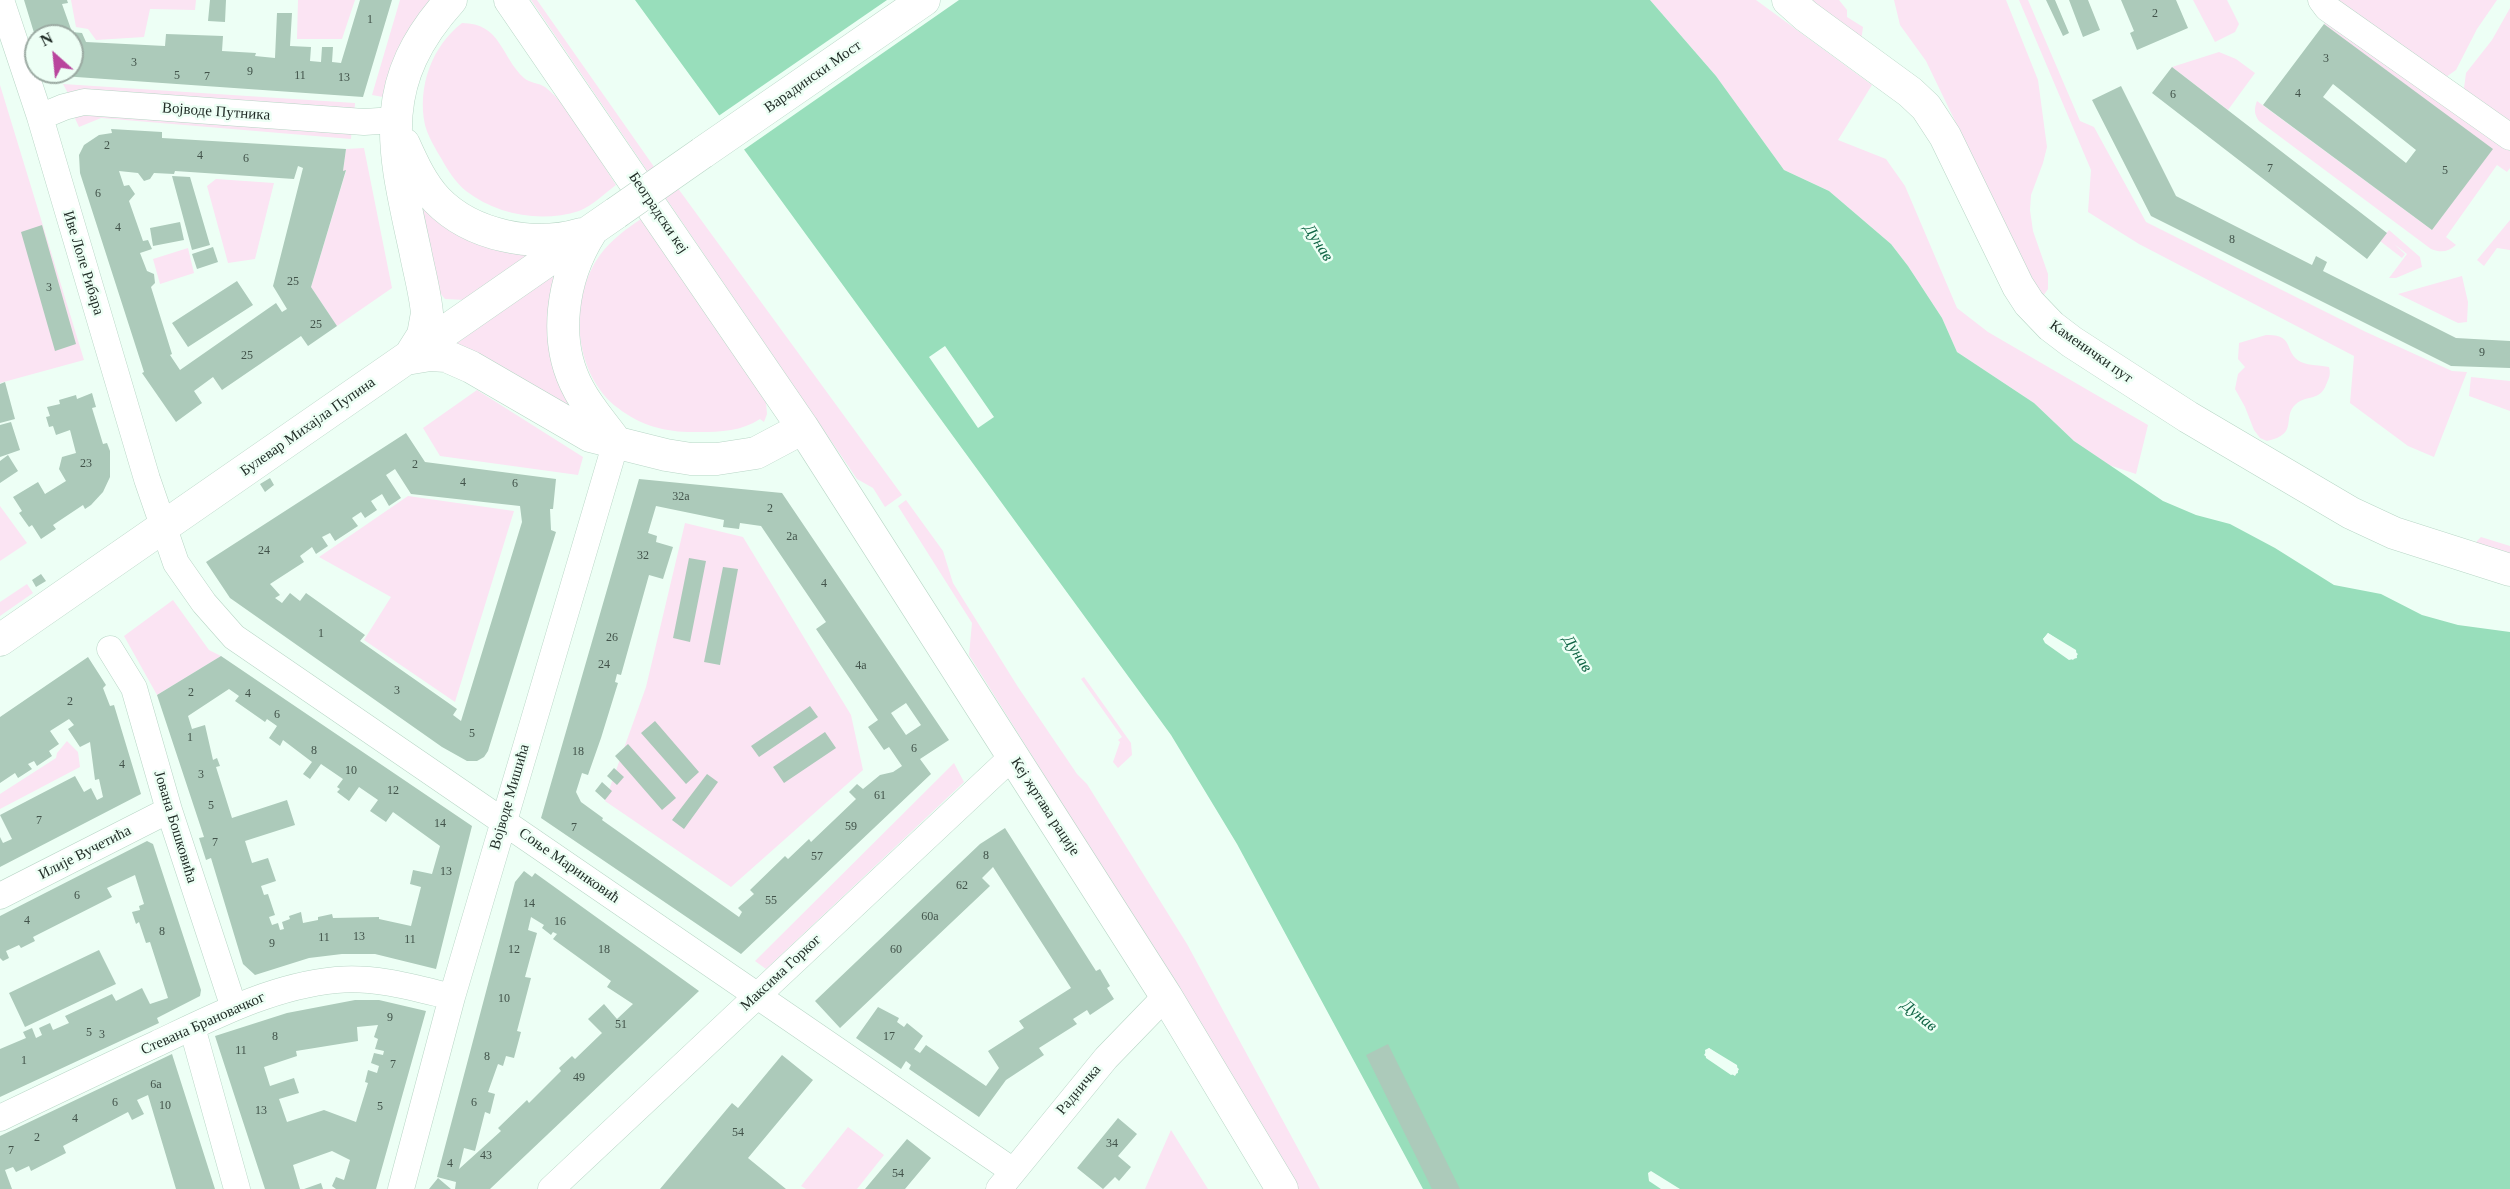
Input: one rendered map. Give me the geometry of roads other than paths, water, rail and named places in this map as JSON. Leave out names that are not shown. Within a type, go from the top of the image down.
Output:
[{"type":"main road","points":[[406,359],[418,346],[423,335],[427,313],[399,180],[395,152],[395,120],[399,93],[420,38],[451,0]]},
{"type":"main road","name":"Београдски кеј","points":[[510,0],[803,428]]},
{"type":"main road","name":"Варадински Мост","points":[[604,222],[924,0]]},
{"type":"main road","name":"Каменички пут","points":[[1788,0],[1806,16],[1910,92],[1926,107],[1946,136],[2018,286],[2029,303],[2051,326],[2188,417],[2351,513],[2394,533],[2510,570]]},
{"type":"main road","points":[[395,120],[423,182],[437,200],[453,214],[504,236],[538,240],[568,238],[604,222]]},
{"type":"main road","points":[[604,222],[580,250],[571,276],[563,331],[564,350],[569,370],[578,388],[616,442]]},
{"type":"main road","name":"Булевар Михајла Пупина","points":[[0,640],[604,222]]},
{"type":"main road","points":[[406,359],[430,355],[446,356],[471,367],[590,436],[674,457],[717,459],[756,453],[803,428]]},
{"type":"main road","name":"Кеј жртава рације","points":[[803,428],[1166,996],[1282,1189]]},
{"type":"street","name":"Иве Лоле Рибара","points":[[1,0],[40,117],[143,468],[163,527]]},
{"type":"street","points":[[2320,0],[2327,8],[2510,137]]},
{"type":"street","name":"Војводе Путника","points":[[40,117],[84,102],[364,122],[395,120]]},
{"type":"street","name":"Војводе Мишића","points":[[401,1189],[452,997],[616,442]]},
{"type":"street","name":"Соње Маринковић","points":[[163,527],[176,563],[204,603],[234,637],[757,996],[1006,1180]]},
{"type":"street","name":"Јована Бошковића","points":[[110,649],[134,688],[169,810],[234,1008]]},
{"type":"street","name":"Максима Горког","points":[[551,1189],[1012,757]]},
{"type":"street","name":"Илије Вучетића","points":[[0,896],[169,810]]},
{"type":"street","name":"Стевана Брановачког","points":[[0,1118],[192,1027],[272,994],[336,980],[359,979],[399,984],[452,997]]},
{"type":"street","name":"Радничка","points":[[1006,1180],[1106,1058],[1166,996]]},
{"type":"street","points":[[192,1027],[237,1189]]},
{"type":"water","name":"Дунав","points":[[635,0],[1650,0],[1716,76],[1784,170],[1829,191],[1891,244],[1942,318],[1957,352],[2034,403],[2074,441],[2163,501],[2196,515],[2230,524],[2275,548],[2334,585],[2381,594],[2422,615],[2458,625],[2510,632],[2510,1189],[1680,1189],[1651,1171],[1648,1173],[1649,1181],[1661,1189],[1423,1189],[1237,844],[1171,735]],"holes":[[[2048,633],[2078,654],[2073,660],[2043,639]],[[1709,1048],[1739,1069],[1735,1076],[1704,1055]]]}]
